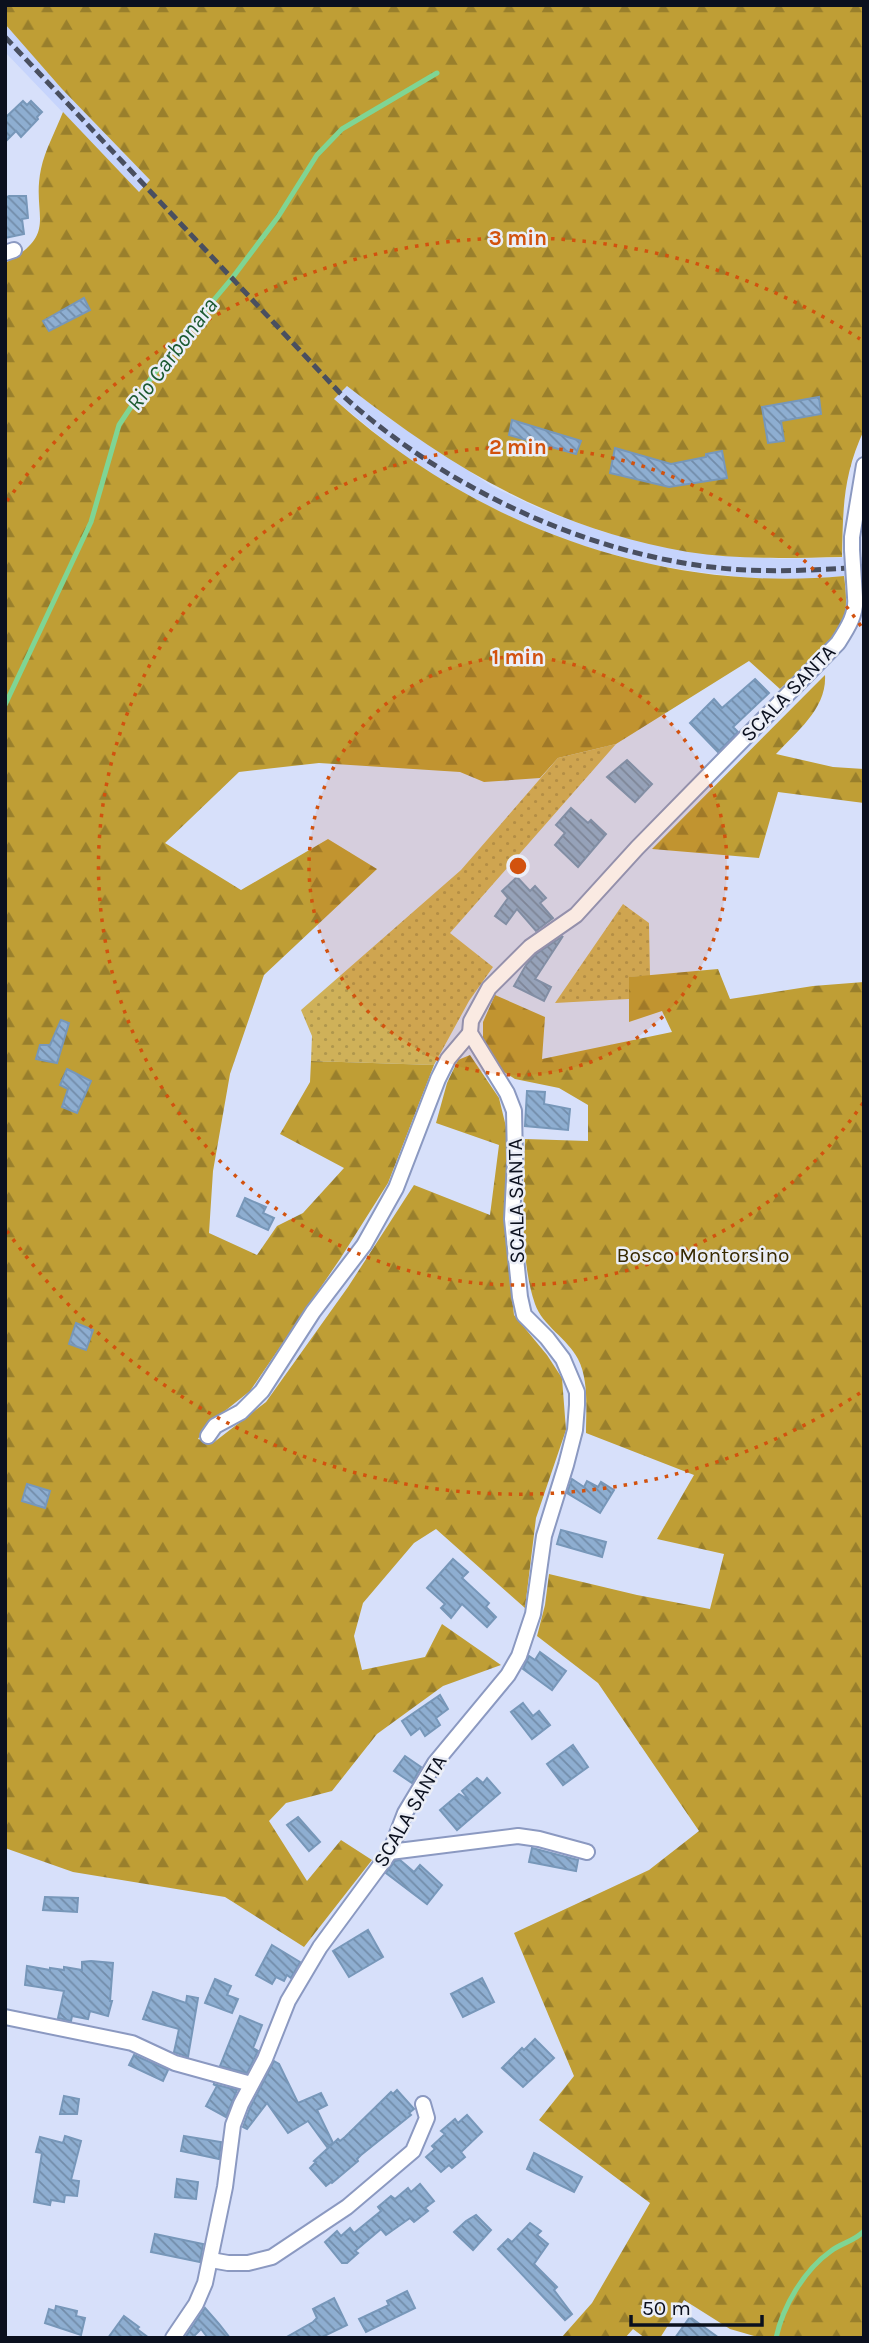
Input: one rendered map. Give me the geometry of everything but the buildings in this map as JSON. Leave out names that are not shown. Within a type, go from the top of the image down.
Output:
[{"type":"street","name":"SCALA SANTA","points":[[173,2338],[196,2304],[205,2283],[231,2153],[233,2125],[265,2059],[288,2001],[320,1947],[390,1852],[405,1813],[435,1763],[508,1675],[519,1656],[533,1614],[544,1536],[575,1430],[577,1392],[563,1359],[524,1315],[513,1231],[514,1111],[507,1093],[470,1033],[471,1021],[489,988],[505,970],[530,947],[576,915],[637,848],[838,643],[849,626],[856,604],[852,537],[864,465]]},
{"type":"street","points":[[208,1436],[215,1426],[241,1412],[262,1391],[284,1362],[313,1312],[363,1245],[396,1188],[448,1059],[470,1033]]},
{"type":"street","points":[[390,1852],[518,1836],[587,1852]]},
{"type":"street","points":[[5,2017],[132,2043],[175,2063],[251,2084]]},
{"type":"street","points":[[211,2259],[228,2263],[248,2263],[272,2257],[347,2207],[413,2151],[427,2118],[423,2104]]},
{"type":"shaded area","points":[[5,24],[62,89],[150,180],[139,192],[5,52]]},
{"type":"shaded area","points":[[347,386],[389,418],[493,487],[545,511],[604,532],[689,552],[780,559],[864,557],[864,574],[768,580],[699,572],[649,564],[538,530],[464,494],[407,459],[334,399]]},
{"type":"shaded area","points":[[616,744],[450,933],[493,967],[469,1001],[434,1065],[311,1061],[312,1036],[301,1010],[461,870],[558,758]]},
{"type":"shaded area","points":[[623,904],[649,923],[650,976],[630,977],[629,999],[555,1003]]},
{"type":"green space","points":[[5,5],[864,5],[864,430],[848,477],[842,557],[765,558],[707,555],[639,542],[593,528],[549,511],[466,469],[426,444],[347,386],[334,399],[388,443],[446,482],[507,515],[571,541],[637,561],[705,574],[774,579],[844,576],[844,620],[831,642],[780,689],[749,661],[616,744],[558,758],[540,778],[484,782],[460,772],[319,763],[239,772],[165,843],[241,890],[328,839],[377,869],[264,975],[230,1074],[213,1171],[209,1233],[257,1255],[277,1226],[303,1213],[344,1168],[280,1134],[310,1082],[311,1061],[434,1065],[388,1183],[250,1391],[206,1426],[198,1439],[213,1443],[266,1402],[348,1287],[414,1185],[490,1215],[499,1145],[436,1123],[447,1083],[458,1060],[470,1055],[499,1098],[508,1135],[504,1222],[514,1315],[562,1378],[566,1430],[536,1518],[525,1608],[436,1529],[414,1543],[363,1603],[354,1636],[362,1670],[425,1657],[442,1624],[501,1665],[443,1686],[377,1734],[332,1791],[286,1803],[269,1821],[307,1881],[341,1840],[372,1860],[304,1947],[225,1897],[73,1872],[5,1848],[5,263],[22,252],[38,232],[41,169],[63,112],[139,192],[150,180],[62,89],[5,24]]},
{"type":"green space","points":[[825,675],[821,698],[816,708],[776,754],[833,767],[864,769],[864,803],[778,792],[759,858],[652,849]]},
{"type":"green space","name":"Bosco Montorsino","points":[[718,969],[730,999],[813,986],[864,982],[864,2338],[761,2338],[730,2329],[684,2300],[660,2338],[645,2338],[633,2329],[625,2338],[561,2338],[592,2303],[650,2203],[539,2120],[574,2076],[514,1933],[649,1870],[699,1831],[598,1683],[537,1636],[549,1574],[710,1609],[724,1554],[657,1539],[694,1475],[586,1433],[586,1395],[582,1367],[574,1352],[538,1312],[530,1286],[525,1245],[524,1201],[525,1139],[588,1141],[588,1105],[559,1088],[515,1079],[504,1072],[483,1040],[483,1022],[495,995],[545,1017],[542,1059],[672,1032],[662,1011],[629,1022],[629,977]]},
{"type":"waterway","name":"Rio Carbonara","points":[[5,705],[91,522],[119,425],[139,395],[278,217],[317,155],[342,129],[437,73]]},
{"type":"waterway","points":[[776,2338],[789,2301],[812,2268],[831,2251],[864,2231]]},
{"type":"railway","points":[[5,37],[340,393],[422,457],[516,510],[617,548],[669,560],[738,570],[864,567]]}]
